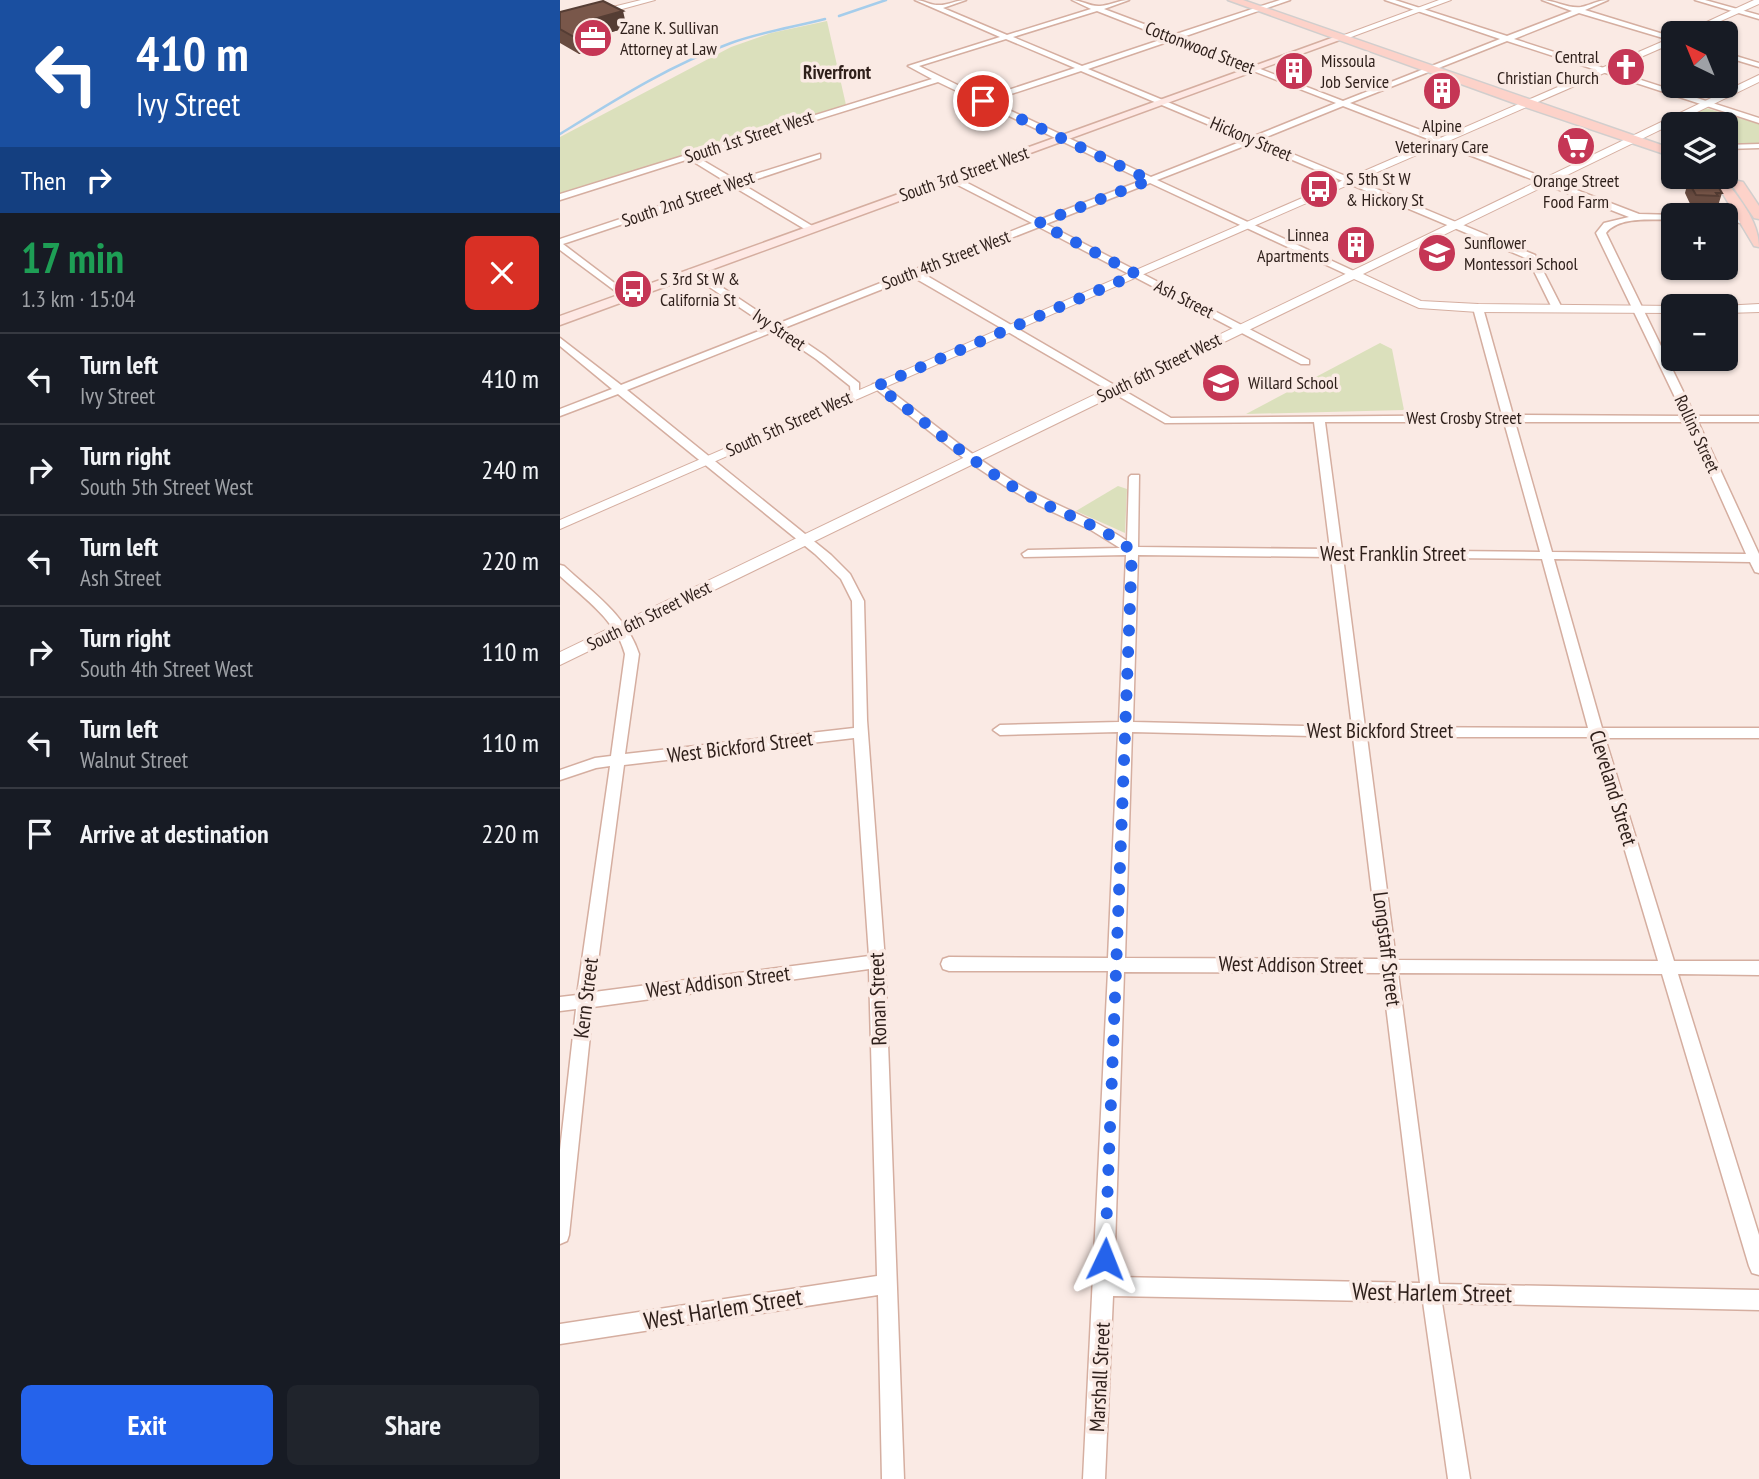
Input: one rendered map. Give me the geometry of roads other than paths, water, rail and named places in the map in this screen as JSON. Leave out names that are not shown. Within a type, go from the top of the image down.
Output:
[{"type":"main road","points":[[1233,0],[1661,150]]},
{"type":"main road","name":"South 3rd Street West","points":[[560,321],[1340,38]]},
{"type":"main road","points":[[1633,142],[1661,155]]},
{"type":"main road","points":[[1738,186],[1759,215]]},
{"type":"main road","points":[[1725,189],[1759,243]]},
{"type":"street","points":[[560,23],[650,0]]},
{"type":"street","name":"Hickory Street","points":[[918,0],[1532,257],[1557,308]]},
{"type":"street","points":[[936,8],[963,0]]},
{"type":"street","name":"Cottonwood Street","points":[[1075,0],[1637,217]]},
{"type":"street","points":[[1126,0],[912,66],[1419,304],[1478,308],[1661,309]]},
{"type":"street","points":[[983,101],[1287,0]]},
{"type":"street","points":[[1388,0],[1759,121]]},
{"type":"street","name":"South 3rd Street West","points":[[1340,38],[1447,0]]},
{"type":"street","points":[[1545,0],[1661,35]]},
{"type":"street","name":"South 4th Street West","points":[[560,413],[1605,0]]},
{"type":"street","points":[[1698,0],[1759,17]]},
{"type":"street","points":[[1714,21],[1759,1]]},
{"type":"street","name":"South 5th Street West","points":[[560,525],[1661,44]]},
{"type":"street","points":[[1738,58],[1759,65]]},
{"type":"street","name":"South 6th Street West","points":[[560,659],[1547,180],[1633,142],[1759,78]]},
{"type":"street","name":"South 1st Street West","points":[[560,197],[938,79]]},
{"type":"street","points":[[1738,147],[1759,146]]},
{"type":"street","points":[[689,156],[811,229]]},
{"type":"street","name":"South 2nd Street West","points":[[560,244],[817,156]]},
{"type":"street","name":"Ash Street","points":[[950,178],[1305,362]]},
{"type":"street","points":[[1637,217],[1661,217]]},
{"type":"street","name":"Rollins Street","points":[[1637,217],[1607,225],[1601,233],[1757,562]]},
{"type":"street","points":[[1738,220],[1744,220]]},
{"type":"street","points":[[560,244],[626,296]]},
{"type":"street","name":"Ivy Street","points":[[693,272],[820,357],[855,385],[855,395]]},
{"type":"street","points":[[914,274],[1114,391]]},
{"type":"street","name":"Cleveland Street","points":[[1478,308],[1596,732],[1759,1266]]},
{"type":"street","points":[[1738,309],[1759,309]]},
{"type":"street","name":"Ronan Street","points":[[560,341],[840,568],[854,588],[858,601],[862,732],[877,961],[893,1479]]},
{"type":"street","points":[[877,386],[972,459],[1027,495],[1116,537],[1132,551]]},
{"type":"street","name":"West Crosby Street","points":[[1114,391],[1169,421],[1759,419]]},
{"type":"street","name":"Longstaff Street","points":[[1319,419],[1432,1293],[1459,1479]]},
{"type":"street","name":"Marshall Street","points":[[1094,1479],[1104,1286],[1135,477]]},
{"type":"street","name":"West Franklin Street","points":[[1028,554],[1132,551],[1546,555],[1757,562]]},
{"type":"street","points":[[560,569],[622,629]]},
{"type":"street","name":"Kern Street","points":[[560,1235],[585,999],[632,654],[631,645],[622,629]]},
{"type":"street","name":"West Bickford Street","points":[[1000,730],[1124,727],[1360,732],[1759,733]]},
{"type":"street","name":"West Bickford Street","points":[[560,775],[588,764],[862,732]]},
{"type":"street","name":"West Addison Street","points":[[560,1003],[877,961]]},
{"type":"street","name":"West Addison Street","points":[[949,964],[1759,968]]},
{"type":"street","name":"West Harlem Street","points":[[560,1334],[886,1284]]},
{"type":"street","name":"West Harlem Street","points":[[1104,1286],[1759,1300]]},
{"type":"waterway","points":[[839,16],[886,0]]},
{"type":"waterway","points":[[560,134],[643,84],[708,52],[754,36],[825,19]]},
{"type":"place","name":"Zane K. Sullivan Attorney at Law","points":[[593,38]]},
{"type":"place","name":"Central Christian Church","points":[[1626,67]]},
{"type":"place","name":"Missoula Job Service","points":[[1294,71]]},
{"type":"place","name":"Alpine Veterinary Care","points":[[1442,91]]},
{"type":"place","name":"Orange Street Food Farm","points":[[1576,146]]},
{"type":"place","name":"S 5th St W & Hickory St","points":[[1319,189]]},
{"type":"place","name":"Linnea Apartments","points":[[1356,245]]},
{"type":"place","name":"Sunflower Montessori School","points":[[1437,253]]},
{"type":"place","name":"S 3rd St W & California St","points":[[633,289]]},
{"type":"place","name":"Willard School","points":[[1221,383]]},
{"type":"district","name":"Riverfront","points":[[837,72]]}]
